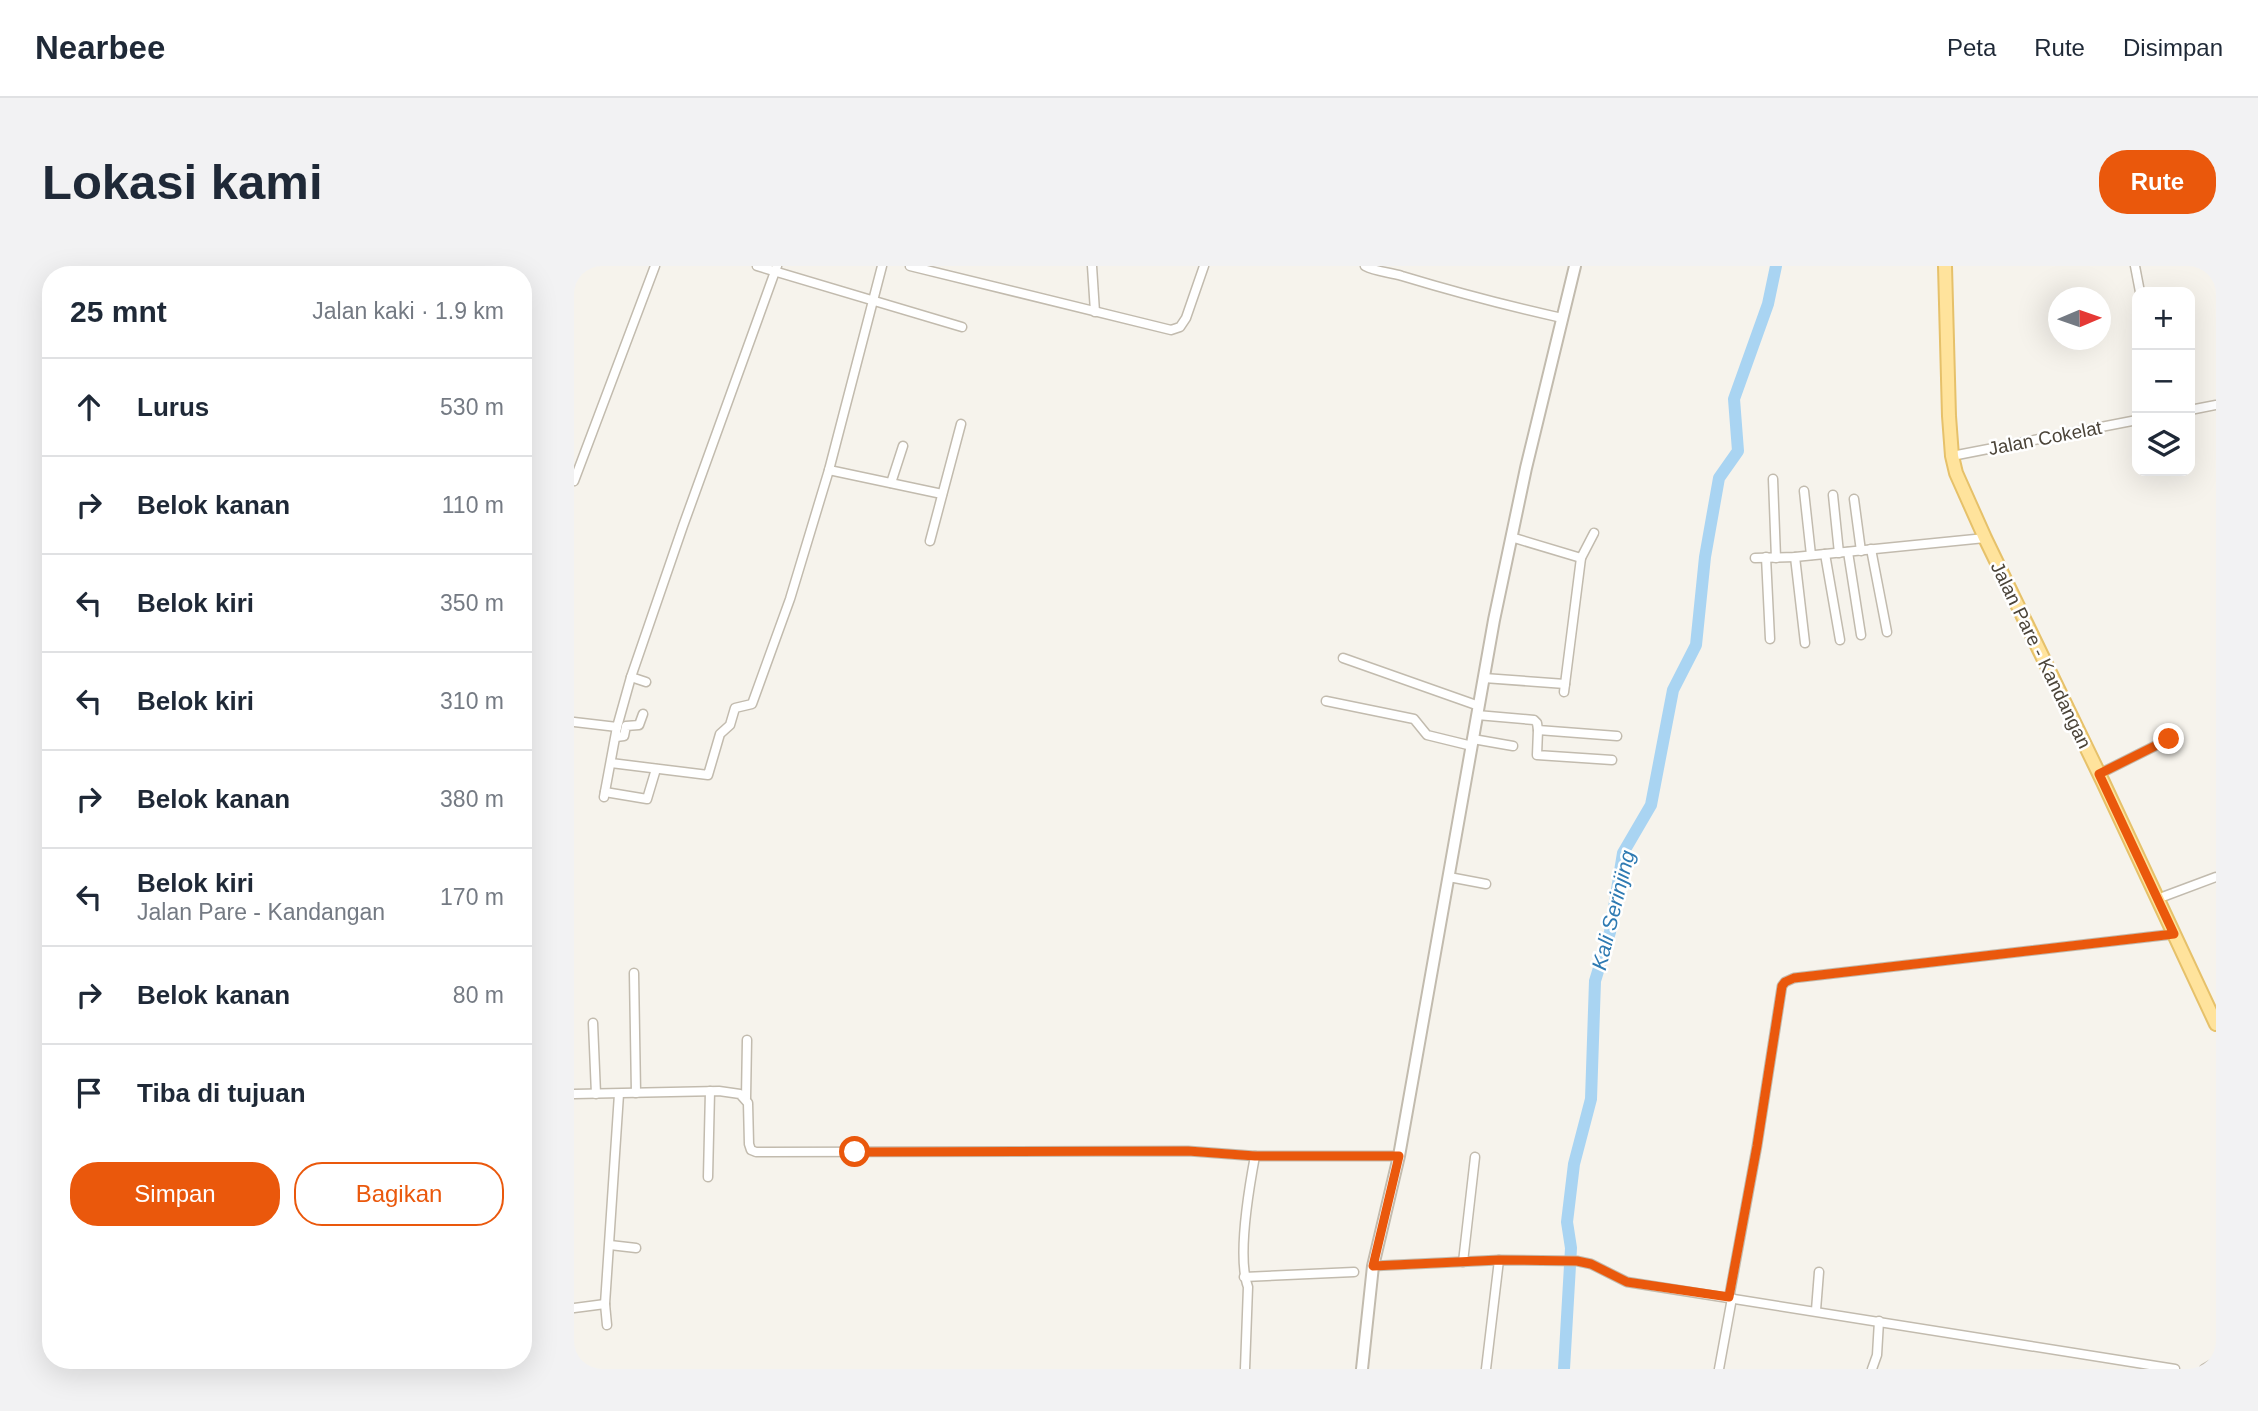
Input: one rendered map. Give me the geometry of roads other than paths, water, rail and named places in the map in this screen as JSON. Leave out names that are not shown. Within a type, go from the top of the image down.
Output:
[{"type":"main road","name":"Jalan Pare - Kandangan","points":[[1945,266],[1952,456],[1956,473],[2216,1024]]},
{"type":"street","points":[[574,481],[655,266]]},
{"type":"street","points":[[757,266],[777,269],[962,327]]},
{"type":"street","points":[[611,763],[708,775],[720,734],[730,725],[735,708],[752,704],[790,599],[829,470],[883,266]]},
{"type":"street","points":[[910,266],[1168,329],[1178,329],[1186,318],[1204,266]]},
{"type":"street","points":[[1092,266],[1095,312]]},
{"type":"street","points":[[1365,266],[1471,297],[1562,318]]},
{"type":"street","points":[[1362,1369],[1373,1266],[1399,1156],[1511,537],[1575,266]]},
{"type":"street","points":[[2134,266],[2139,287]]},
{"type":"street","points":[[656,769],[647,799],[604,795],[617,727],[631,677],[777,269]]},
{"type":"street","points":[[2195,409],[2216,405]]},
{"type":"street","name":"Jalan Cokelat","points":[[1952,456],[2132,421]]},
{"type":"street","points":[[930,541],[961,424]]},
{"type":"street","points":[[891,483],[903,446]]},
{"type":"street","points":[[829,470],[942,494]]},
{"type":"street","points":[[1770,639],[1773,479]]},
{"type":"street","points":[[1804,491],[1811,555]]},
{"type":"street","points":[[1833,495],[1861,635]]},
{"type":"street","points":[[1854,499],[1861,551]]},
{"type":"street","points":[[1484,678],[1564,688],[1581,558],[1594,533]]},
{"type":"street","points":[[1511,537],[1581,558]]},
{"type":"street","points":[[1755,558],[1795,557],[1985,538]]},
{"type":"street","points":[[1871,550],[1886,632]]},
{"type":"street","points":[[1825,554],[1840,639]]},
{"type":"street","points":[[1795,557],[1805,643]]},
{"type":"street","points":[[1343,659],[1478,710],[1534,720],[1538,730],[1537,755],[1612,760]]},
{"type":"street","points":[[631,677],[646,682]]},
{"type":"street","points":[[1326,701],[1414,719],[1427,735],[1513,746]]},
{"type":"street","points":[[616,737],[624,736],[626,726],[639,725],[643,714]]},
{"type":"street","points":[[574,722],[617,727]]},
{"type":"street","points":[[1538,730],[1617,736]]},
{"type":"street","points":[[2099,774],[2177,735]]},
{"type":"street","points":[[1449,877],[1486,884]]},
{"type":"street","points":[[2157,899],[2216,877]]},
{"type":"street","points":[[1719,1369],[1782,986],[1785,982],[1794,978],[2174,934]]},
{"type":"street","points":[[634,973],[636,1093]]},
{"type":"street","points":[[593,1023],[596,1094]]},
{"type":"street","points":[[747,1040],[746,1098],[750,1147],[756,1153],[1188,1151],[1255,1156],[1399,1156]]},
{"type":"street","points":[[708,1177],[710,1091]]},
{"type":"street","points":[[574,1094],[731,1091],[746,1098]]},
{"type":"street","points":[[607,1325],[605,1304],[619,1094]]},
{"type":"street","points":[[1245,1369],[1248,1287],[1244,1277],[1245,1238],[1255,1156]]},
{"type":"street","points":[[1463,1262],[1475,1157]]},
{"type":"street","points":[[610,1245],[636,1248]]},
{"type":"street","points":[[1373,1266],[1499,1260],[1577,1261],[1591,1264],[1627,1282],[1816,1310],[2121,1365],[2175,1369]]},
{"type":"street","points":[[1486,1369],[1499,1260]]},
{"type":"street","points":[[1244,1277],[1354,1272]]},
{"type":"street","points":[[1816,1310],[1819,1272]]},
{"type":"street","points":[[574,1308],[605,1304]]},
{"type":"street","points":[[1872,1369],[1877,1358],[1879,1321]]},
{"type":"street","points":[[2204,1369],[2216,1362]]},
{"type":"waterway","name":"Kali Serinjing","points":[[1564,1369],[1571,1248],[1567,1222],[1574,1164],[1591,1099],[1595,981],[1610,932],[1623,853],[1651,805],[1673,690],[1696,645],[1705,557],[1719,478],[1738,451],[1734,399],[1768,304],[1776,266]]}]
